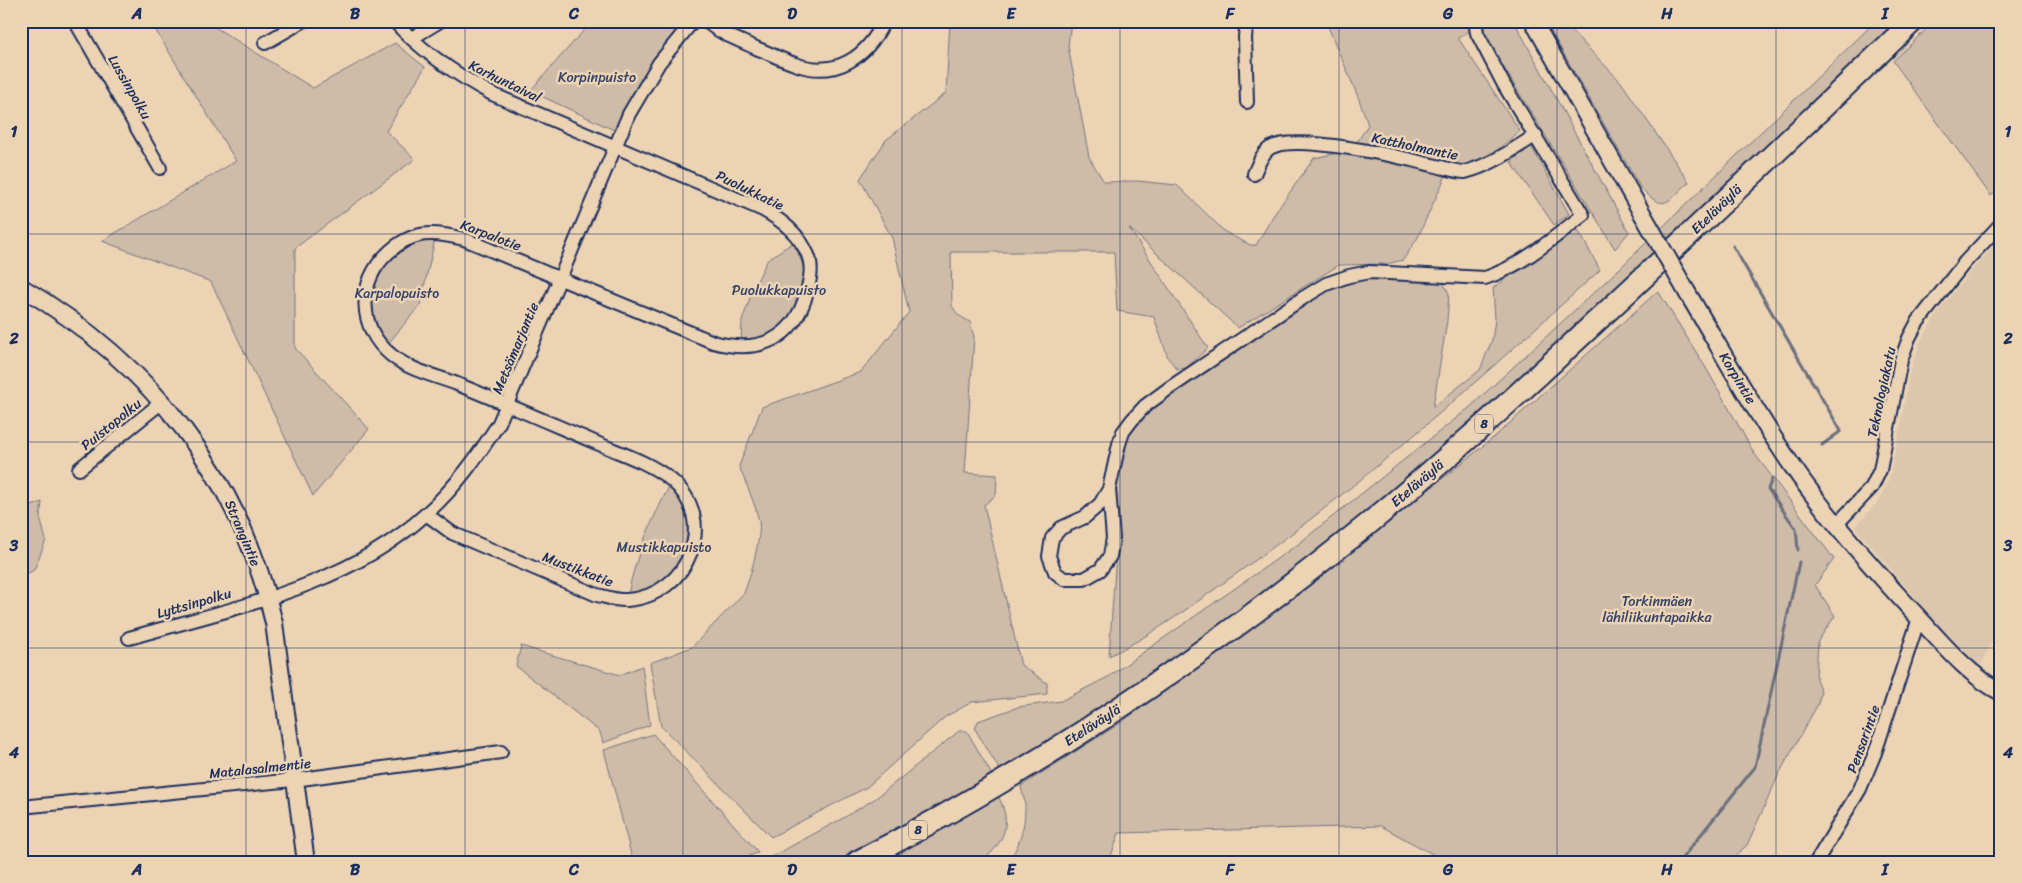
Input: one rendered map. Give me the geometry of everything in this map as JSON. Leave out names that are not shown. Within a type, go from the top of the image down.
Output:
[{"type":"highway","name":"Eteläväylä","points":[[857,862],[978,796],[1078,735],[1200,652],[1289,587],[1365,527],[1534,380],[1913,21]]},
{"type":"street","name":"Lussinpolku","points":[[75,21],[160,168]]},
{"type":"street","points":[[265,43],[303,21]]},
{"type":"street","name":"Karhuntaival","points":[[394,21],[412,38],[464,79],[492,94],[615,147]]},
{"type":"street","points":[[412,38],[440,21]]},
{"type":"street","name":"Metsämarjantie","points":[[268,598],[309,584],[363,559],[385,546],[426,514],[471,466],[499,423],[629,114],[643,88],[673,44],[693,21]]},
{"type":"street","points":[[706,21],[724,34],[796,65],[818,69],[844,65],[857,57],[870,47],[884,21]]},
{"type":"street","points":[[1247,21],[1245,37],[1247,102]]},
{"type":"street","points":[[1109,489],[1100,504],[1085,517],[1061,528],[1052,538],[1049,556],[1055,572],[1064,579],[1084,578],[1100,570],[1110,556],[1113,538],[1109,489],[1113,468],[1123,432],[1145,406],[1326,284],[1368,272],[1485,278],[1501,273],[1524,259],[1583,215],[1504,85],[1477,33],[1475,21]]},
{"type":"street","name":"Korpintie","points":[[1533,21],[1688,294],[1777,444],[1837,524],[1880,576],[1958,658],[2001,692]]},
{"type":"street","name":"Kattholmantie","points":[[1254,174],[1268,149],[1278,145],[1302,144],[1367,150],[1465,172],[1498,159],[1536,135]]},
{"type":"street","name":"Puolukkatie","points":[[560,279],[713,342],[728,346],[752,347],[765,344],[778,337],[788,328],[801,309],[808,287],[810,267],[808,256],[798,238],[788,226],[763,210],[615,147]]},
{"type":"street","name":"Teknologiakatu","points":[[1837,524],[1872,487],[1880,470],[1901,360],[1908,338],[1917,323],[1965,262],[2001,224]]},
{"type":"street","name":"Karpalotie","points":[[507,404],[403,363],[384,349],[369,324],[365,309],[367,282],[375,268],[395,247],[416,236],[438,233],[464,239],[560,279]]},
{"type":"street","name":"Strangintie","points":[[21,287],[80,326],[109,348],[162,402],[204,456],[239,519],[254,556],[268,598],[274,624],[306,862]]},
{"type":"street","name":"Puistopolku","points":[[79,469],[162,402]]},
{"type":"street","name":"Mustikkatie","points":[[426,514],[452,533],[597,595],[615,599],[628,600],[655,592],[667,585],[686,565],[691,553],[695,529],[691,508],[684,493],[672,480],[661,472],[642,463],[507,404]]},
{"type":"street","name":"Lyttsinpolku","points":[[129,638],[268,598]]},
{"type":"street","name":"Pensarintie","points":[[1816,862],[1860,789],[1876,753],[1919,618]]},
{"type":"street","name":"Matalasalmentie","points":[[21,807],[294,780],[501,752]]},
{"type":"shaded area","points":[[2001,238],[2001,622],[1980,667],[1937,624],[1855,527],[1880,499],[1889,479],[1909,375],[1919,345],[1938,312],[1974,267]]},
{"type":"green space","points":[[150,21],[205,21],[313,88],[395,43],[425,67],[386,131],[415,159],[295,248],[295,348],[369,429],[313,496],[211,282],[102,241],[236,161]]},
{"type":"green space","name":"Korpinpuisto","points":[[592,21],[687,21],[656,56],[614,130],[530,91]]},
{"type":"green space","points":[[950,21],[1071,21],[1068,46],[1089,157],[1104,182],[1137,181],[1177,185],[1225,232],[1250,245],[1256,245],[1273,216],[1314,158],[1352,150],[1368,125],[1359,98],[1326,21],[1464,21],[1470,31],[1458,38],[1520,131],[1480,164],[1447,173],[1417,239],[1403,260],[1387,264],[1339,265],[1238,328],[1129,228],[1208,348],[1186,368],[1177,369],[1168,358],[1154,317],[1117,311],[1114,252],[951,252],[952,306],[958,315],[970,322],[974,337],[965,473],[997,475],[996,495],[984,505],[1021,665],[1047,683],[1047,694],[972,702],[945,717],[867,787],[771,837],[661,726],[650,663],[692,647],[744,593],[755,557],[759,536],[759,521],[739,466],[762,407],[861,372],[909,312],[892,238],[860,179],[886,140],[946,93]]},
{"type":"green space","points":[[1486,21],[1514,21],[1629,232],[1615,249],[1486,39],[1484,31]]},
{"type":"green space","points":[[1545,21],[1562,21],[1621,82],[1689,182],[1670,200],[1660,202],[1655,200],[1640,187]]},
{"type":"green space","points":[[1876,21],[1899,21],[1624,284],[1412,476],[1223,626],[1122,696],[1001,772],[975,729],[978,721],[1018,707],[1061,701],[1108,677],[1297,545],[1469,408],[1618,270]]},
{"type":"green space","points":[[1935,21],[2001,21],[2001,187],[1991,196],[1893,61]]},
{"type":"green space","points":[[1531,146],[1569,214],[1554,225],[1511,162]]},
{"type":"green space","points":[[1577,228],[1600,270],[1423,428],[1331,503],[1174,618],[1109,656],[1116,554],[1114,487],[1125,442],[1133,426],[1156,402],[1187,385],[1244,344],[1322,293],[1354,282],[1377,277],[1442,281],[1449,293],[1447,321],[1433,407],[1480,370],[1492,340],[1495,320],[1493,288]]},
{"type":"green space","name":"Karpalopuisto","points":[[435,239],[420,305],[387,345],[376,324],[372,309],[371,298],[377,278],[382,269],[398,253],[421,240]]},
{"type":"green space","name":"Puolukkapuisto","points":[[794,242],[805,271],[802,298],[784,325],[773,334],[741,344],[742,321],[753,289],[768,259]]},
{"type":"green space","name":"Torkinmäen lähiliikuntapaikka","points":[[1658,291],[1706,368],[1754,453],[1834,559],[1815,585],[1835,616],[1818,641],[1816,679],[1821,691],[1818,704],[1780,772],[1747,845],[1729,862],[1447,862],[1381,826],[1119,833],[1109,862],[1006,862],[1018,845],[1024,823],[1025,804],[1021,786],[1119,724],[1303,591],[1493,438]]},
{"type":"green space","name":"Mustikkapuisto","points":[[671,483],[687,510],[689,524],[688,549],[677,569],[650,591],[628,594],[635,565],[645,537]]},
{"type":"green space","points":[[42,502],[40,517],[46,540],[34,570],[21,577],[21,523],[30,516],[29,507]]},
{"type":"green space","points":[[521,646],[620,675],[642,666],[650,725],[603,743],[600,732],[516,666]]},
{"type":"green space","points":[[959,731],[967,731],[993,777],[839,862],[762,862],[876,798]]},
{"type":"green space","points":[[653,734],[758,852],[738,862],[633,862],[604,750]]},
{"type":"green space","points":[[998,796],[1005,815],[1004,832],[995,848],[981,862],[880,862]]},
{"type":"waterway","points":[[1733,246],[1841,431],[1822,445]]},
{"type":"waterway","points":[[1772,479],[1768,489],[1796,529],[1798,550]]},
{"type":"waterway","points":[[1679,862],[1755,767],[1799,562]]}]
